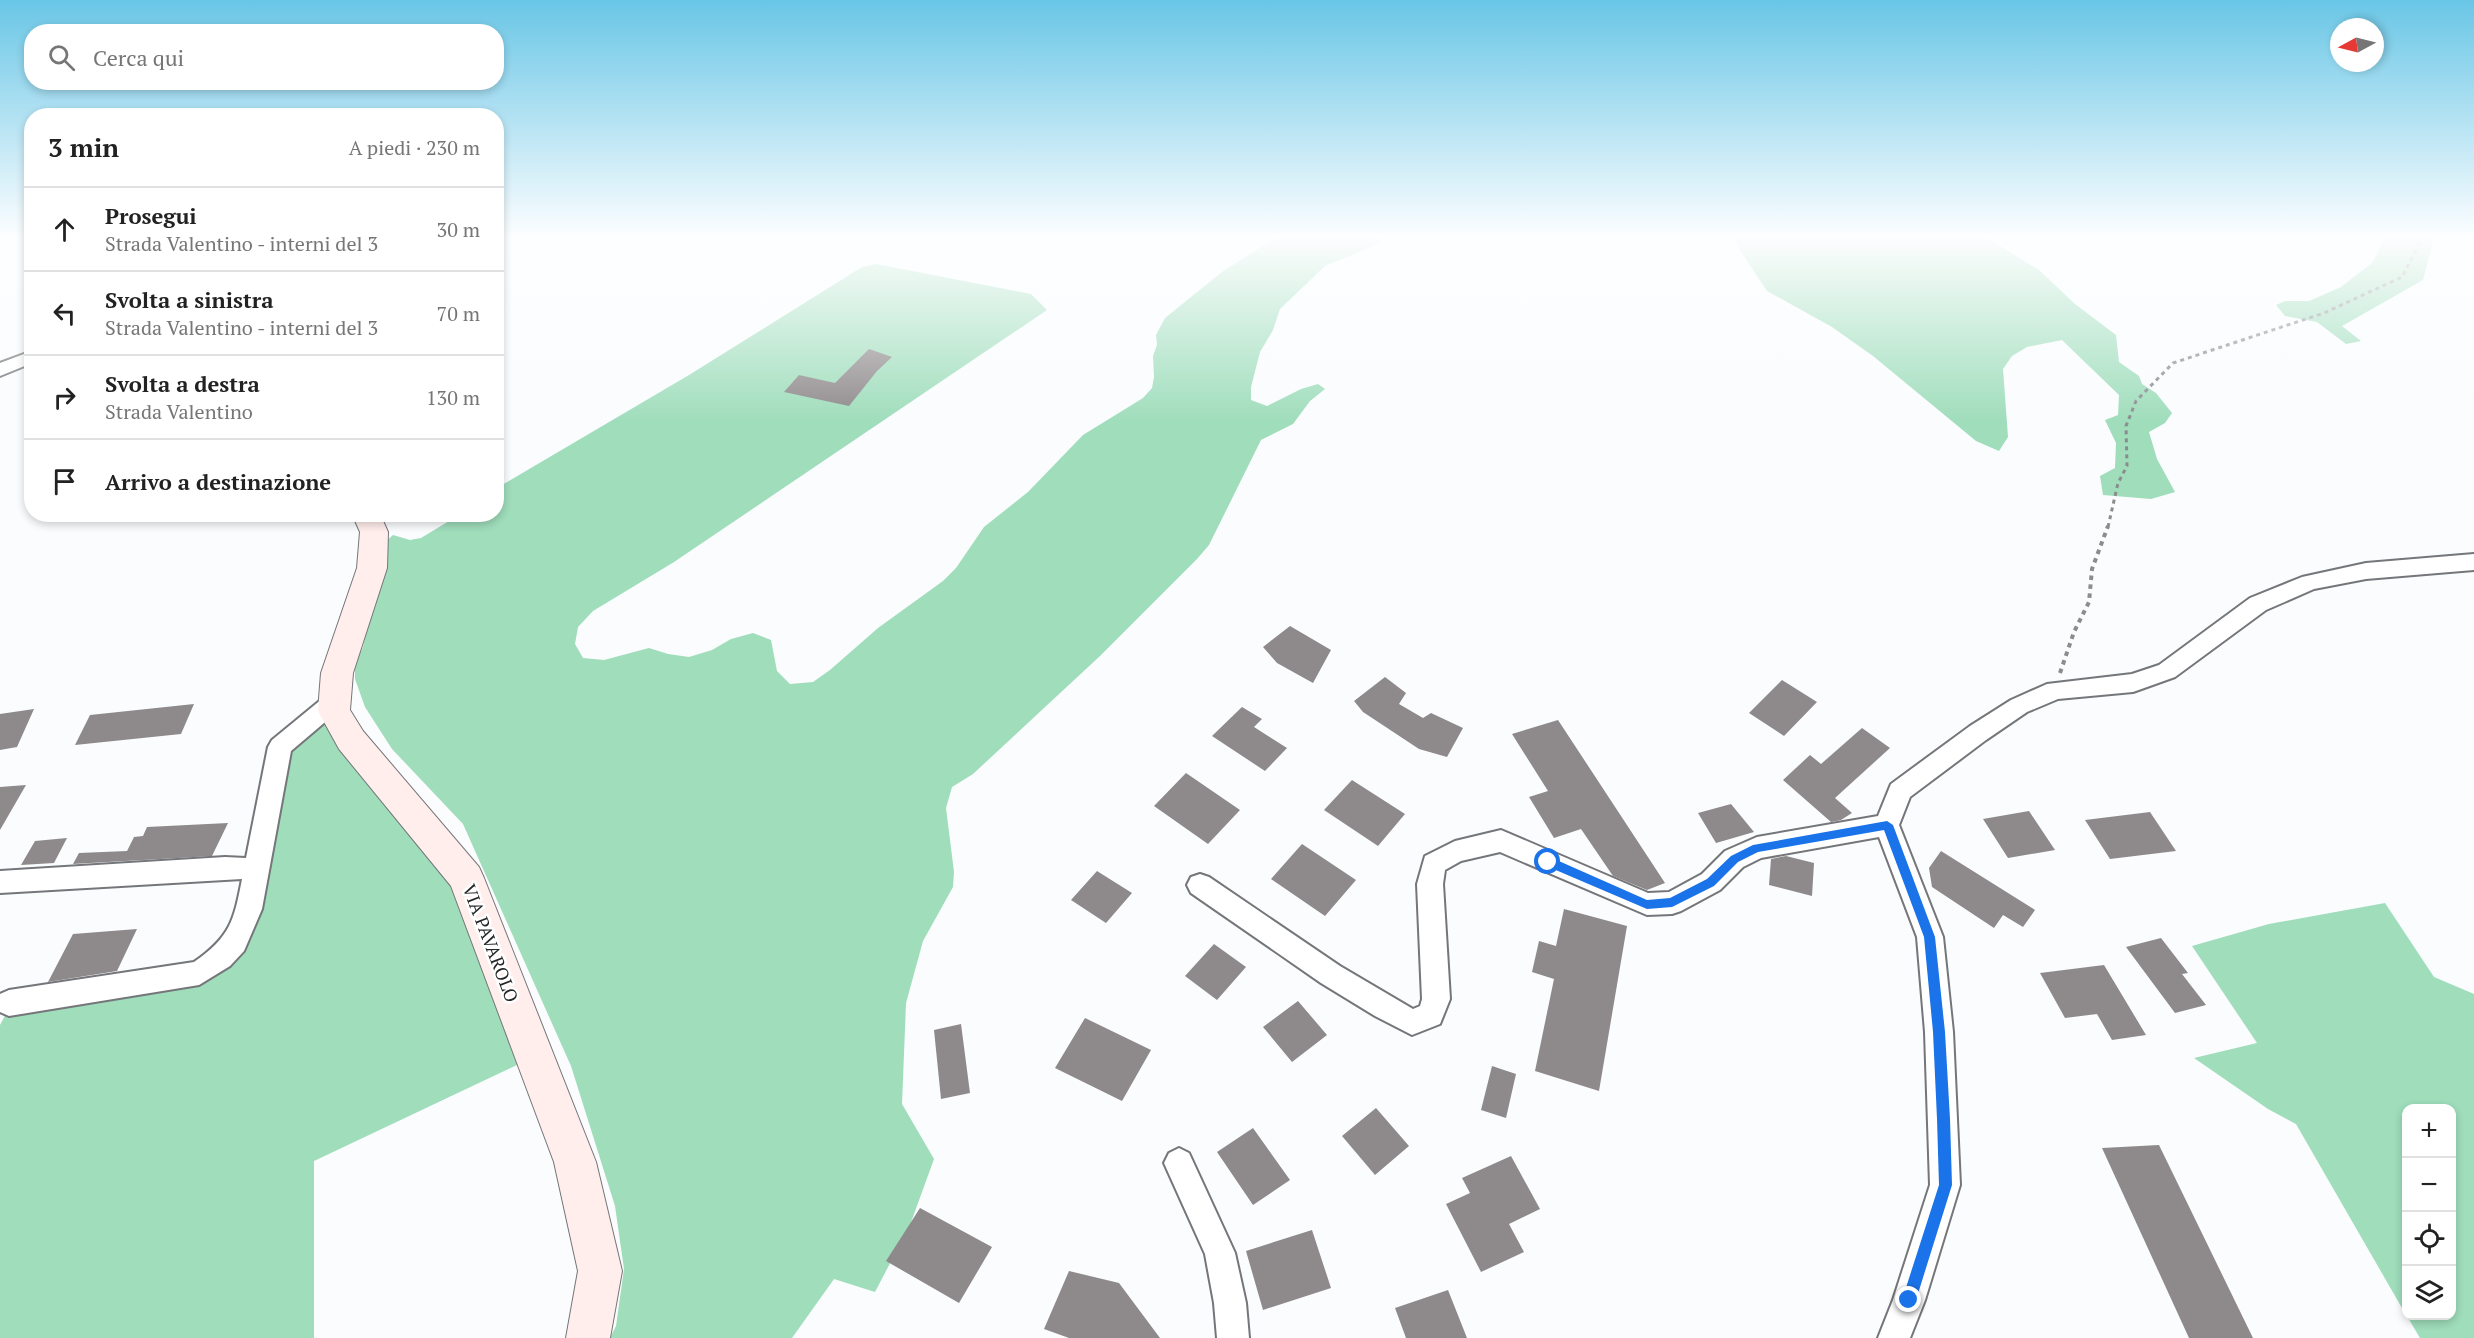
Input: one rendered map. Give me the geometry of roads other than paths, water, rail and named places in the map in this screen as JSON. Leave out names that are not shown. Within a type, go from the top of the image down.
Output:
[{"type":"street","points":[[0,370],[24,360]]},
{"type":"street","name":"VIA PAVAROLO","points":[[370,522],[374,532],[372,568],[337,673],[334,711],[351,740],[466,878],[574,1162],[600,1271],[588,1338]]},
{"type":"street","points":[[1894,1338],[1909,1300],[1945,1185],[1939,1032],[1930,937],[1887,825],[1900,791],[1977,733],[2019,706],[2055,690],[2133,683],[2168,671],[2258,604],[2310,582],[2366,571],[2474,562]]},
{"type":"street","points":[[9,1003],[199,973],[221,958],[235,943],[249,909],[280,747],[336,699]]},
{"type":"street","points":[[1200,885],[1331,974],[1412,1022],[1430,1015],[1436,999],[1430,884],[1434,864],[1455,852],[1501,841],[1647,904],[1672,903],[1711,882],[1734,859],[1757,848],[1887,825]]},
{"type":"street","points":[[0,882],[225,868],[255,869]]},
{"type":"street","points":[[1179,1163],[1220,1253],[1230,1303],[1233,1338]]}]
